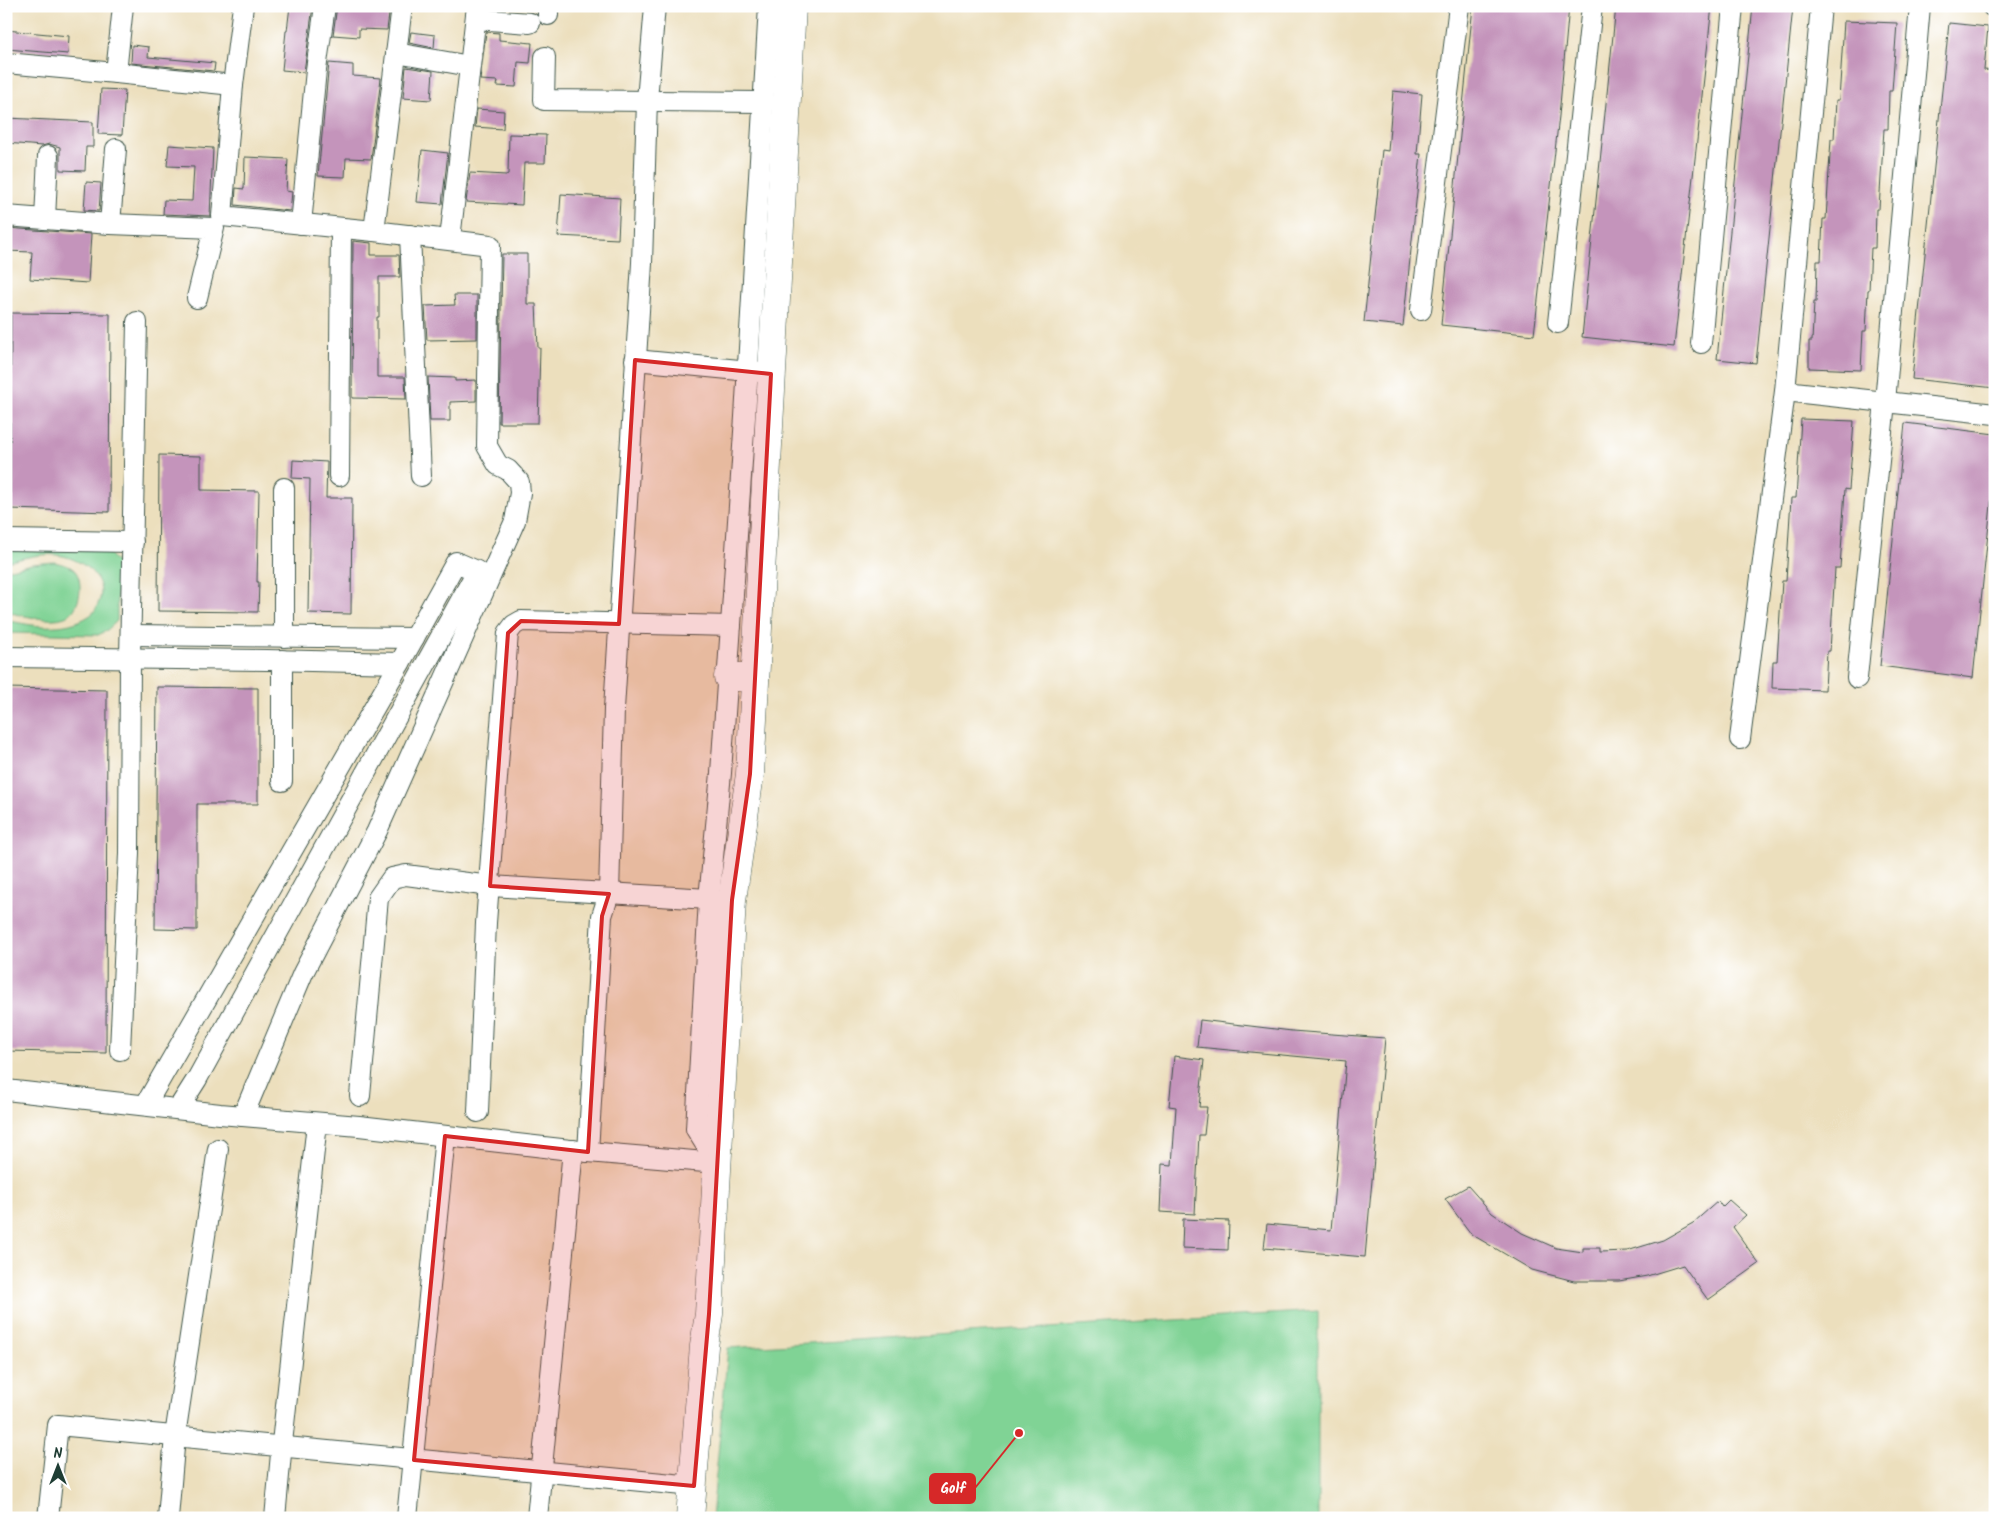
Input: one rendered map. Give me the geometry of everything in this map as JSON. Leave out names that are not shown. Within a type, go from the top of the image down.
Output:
[{"type":"street","points":[[116,73],[123,6]]},
{"type":"street","points":[[196,298],[218,222],[243,6]]},
{"type":"street","points":[[301,224],[316,70],[325,6]]},
{"type":"street","points":[[374,231],[402,6]]},
{"type":"street","points":[[537,1518],[580,1151],[602,916],[608,894],[614,709],[642,262],[647,100],[655,6]]},
{"type":"street","points":[[690,1518],[704,1346],[709,1314],[732,900],[750,774],[755,678],[762,102],[769,6]]},
{"type":"street","points":[[717,1163],[696,1130],[709,899],[731,626],[760,372],[792,6]]},
{"type":"street","points":[[1421,310],[1459,6]]},
{"type":"street","points":[[1558,323],[1592,6]]},
{"type":"street","points":[[1701,343],[1733,6]]},
{"type":"street","points":[[1740,739],[1785,391],[1822,6]]},
{"type":"street","points":[[1857,678],[1885,402],[1920,6]]},
{"type":"street","points":[[450,239],[477,13],[542,15]]},
{"type":"street","points":[[396,53],[470,66]]},
{"type":"street","points":[[545,57],[544,100],[762,102]]},
{"type":"street","points":[[6,63],[233,85]]},
{"type":"street","points":[[110,224],[116,149]]},
{"type":"street","points":[[45,219],[48,156]]},
{"type":"street","points":[[6,216],[110,224],[218,222],[301,224],[450,239],[490,245],[486,446],[498,465],[514,475],[520,482],[515,521],[377,831],[303,973],[243,1116]]},
{"type":"street","points":[[339,476],[341,228]]},
{"type":"street","points":[[410,235],[421,476]]},
{"type":"street","points":[[120,1050],[129,853],[130,658],[137,322]]},
{"type":"street","points":[[635,360],[760,372]]},
{"type":"street","points":[[1785,391],[1995,414]]},
{"type":"street","points":[[284,488],[284,637]]},
{"type":"street","points":[[6,540],[132,542]]},
{"type":"street","points":[[146,1104],[400,663],[456,562],[477,572],[206,1062],[178,1109]]},
{"type":"street","points":[[478,1112],[486,923],[508,633],[514,625],[521,621],[731,626]]},
{"type":"street","points":[[131,636],[414,638]]},
{"type":"street","points":[[6,657],[400,663]]},
{"type":"street","points":[[282,660],[282,780]]},
{"type":"street","points":[[728,677],[755,678]]},
{"type":"street","points":[[360,1096],[378,898],[392,878],[406,875],[490,886],[709,899]]},
{"type":"street","points":[[6,1090],[580,1151],[717,1163]]},
{"type":"street","points":[[275,1518],[317,1123]]},
{"type":"street","points":[[407,1518],[445,1136]]},
{"type":"street","points":[[168,1518],[174,1436],[218,1149]]},
{"type":"street","points":[[48,1518],[58,1425],[281,1448],[694,1486]]},
{"type":"highlighted area","points":[[635,360],[771,374],[750,774],[732,900],[709,1314],[694,1486],[414,1460],[445,1136],[588,1152],[602,916],[609,894],[490,886],[508,633],[521,621],[619,624]]},
{"type":"green space","points":[[6,545],[106,550],[117,563],[117,621],[106,631],[98,635],[6,633],[6,620],[37,626],[59,626],[79,621],[93,613],[101,595],[100,586],[90,570],[74,560],[50,555],[6,562]]},
{"type":"green space","points":[[54,562],[72,568],[76,572],[80,583],[79,597],[70,614],[59,619],[51,619],[6,612],[6,570],[32,564]]},
{"type":"green space","points":[[1318,1311],[1318,1518],[712,1518],[728,1348]]},
{"type":"building","points":[[290,6],[313,6],[304,72],[282,70]]},
{"type":"building","points":[[337,6],[390,6],[387,30],[359,29],[359,37],[333,35]]},
{"type":"building","points":[[1473,6],[1569,6],[1559,116],[1534,335],[1441,325]]},
{"type":"building","points":[[1616,6],[1712,6],[1674,347],[1582,337]]},
{"type":"building","points":[[1753,6],[1793,7],[1756,363],[1717,359]]},
{"type":"building","points":[[1844,21],[1897,23],[1892,91],[1889,91],[1888,129],[1884,129],[1879,209],[1876,209],[1875,248],[1871,248],[1866,331],[1863,331],[1861,370],[1809,368],[1809,341],[1812,341],[1814,302],[1816,302],[1817,261],[1821,261],[1823,219],[1826,219],[1831,139],[1834,139],[1836,100],[1839,100]]},
{"type":"building","points":[[1949,23],[1988,27],[1984,70],[1995,71],[1995,388],[1912,379]]},
{"type":"building","points":[[6,30],[69,36],[68,54],[6,49]]},
{"type":"building","points":[[411,32],[435,35],[434,48],[409,43]]},
{"type":"building","points":[[486,32],[499,33],[499,40],[532,43],[530,63],[518,62],[516,87],[497,86],[498,81],[480,80]]},
{"type":"building","points":[[132,45],[149,47],[148,57],[215,63],[214,71],[131,63]]},
{"type":"building","points":[[329,63],[353,65],[353,76],[381,78],[371,159],[346,158],[345,177],[318,176]]},
{"type":"building","points":[[406,67],[433,71],[431,100],[403,98]]},
{"type":"building","points":[[101,89],[125,90],[122,135],[98,134]]},
{"type":"building","points":[[1393,91],[1422,94],[1417,154],[1421,154],[1403,326],[1364,322],[1382,150],[1388,151]]},
{"type":"building","points":[[477,109],[504,111],[503,129],[475,127]]},
{"type":"building","points":[[6,118],[93,122],[93,147],[86,147],[85,171],[60,170],[60,147],[49,144],[42,146],[6,143]]},
{"type":"building","points":[[509,134],[546,135],[545,163],[524,163],[522,205],[466,202],[470,173],[508,174]]},
{"type":"building","points":[[169,145],[213,148],[210,216],[163,214],[164,200],[192,201],[194,167],[167,166]]},
{"type":"building","points":[[422,150],[448,153],[442,204],[417,202]]},
{"type":"building","points":[[245,157],[288,159],[286,191],[292,192],[290,211],[235,205],[236,188],[244,189]]},
{"type":"building","points":[[86,182],[101,183],[99,211],[84,210]]},
{"type":"building","points":[[561,194],[620,198],[618,239],[558,236]]},
{"type":"building","points":[[6,228],[91,234],[88,283],[30,279],[32,252],[6,251]]},
{"type":"building","points":[[353,241],[371,243],[371,255],[399,255],[400,277],[379,277],[377,377],[405,377],[406,399],[352,398]]},
{"type":"building","points":[[502,254],[527,254],[527,304],[536,304],[538,348],[540,348],[538,423],[499,423]]},
{"type":"building","points":[[454,295],[477,295],[477,339],[427,340],[425,306],[455,305]]},
{"type":"building","points":[[11,313],[110,314],[109,512],[10,509]]},
{"type":"building","points":[[428,377],[455,378],[455,381],[476,380],[476,401],[450,402],[450,421],[430,421]]},
{"type":"building","points":[[1801,419],[1854,421],[1849,490],[1845,489],[1840,568],[1835,568],[1830,651],[1827,651],[1825,690],[1772,688],[1773,661],[1777,661],[1782,581],[1786,581],[1791,498],[1796,498]]},
{"type":"building","points":[[1905,423],[1995,434],[1995,466],[1973,678],[1880,666]]},
{"type":"building","points":[[159,455],[201,456],[201,490],[259,491],[258,612],[158,611]]},
{"type":"building","points":[[293,460],[327,462],[326,498],[352,498],[351,614],[308,613],[310,479],[292,478]]},
{"type":"building","points":[[157,687],[258,688],[258,804],[197,804],[197,930],[155,929]]},
{"type":"building","points":[[6,688],[107,690],[106,1053],[6,1051]]},
{"type":"building","points":[[1200,1020],[1292,1031],[1385,1038],[1365,1257],[1264,1248],[1267,1224],[1331,1230],[1346,1061],[1197,1047]]},
{"type":"building","points":[[1174,1056],[1204,1060],[1199,1107],[1207,1107],[1204,1135],[1199,1135],[1195,1214],[1160,1212],[1162,1164],[1172,1165],[1176,1107],[1169,1106]]},
{"type":"building","points":[[1468,1186],[1492,1213],[1522,1233],[1556,1248],[1583,1252],[1583,1248],[1600,1248],[1600,1252],[1627,1251],[1663,1240],[1693,1223],[1718,1201],[1722,1207],[1729,1200],[1746,1215],[1733,1227],[1759,1264],[1708,1300],[1683,1265],[1647,1276],[1619,1281],[1574,1281],[1532,1270],[1471,1234],[1445,1199]]},
{"type":"building","points":[[1183,1219],[1229,1221],[1228,1250],[1182,1248]]},
{"type":"place","name":"Golf","points":[[1019,1433]]}]
